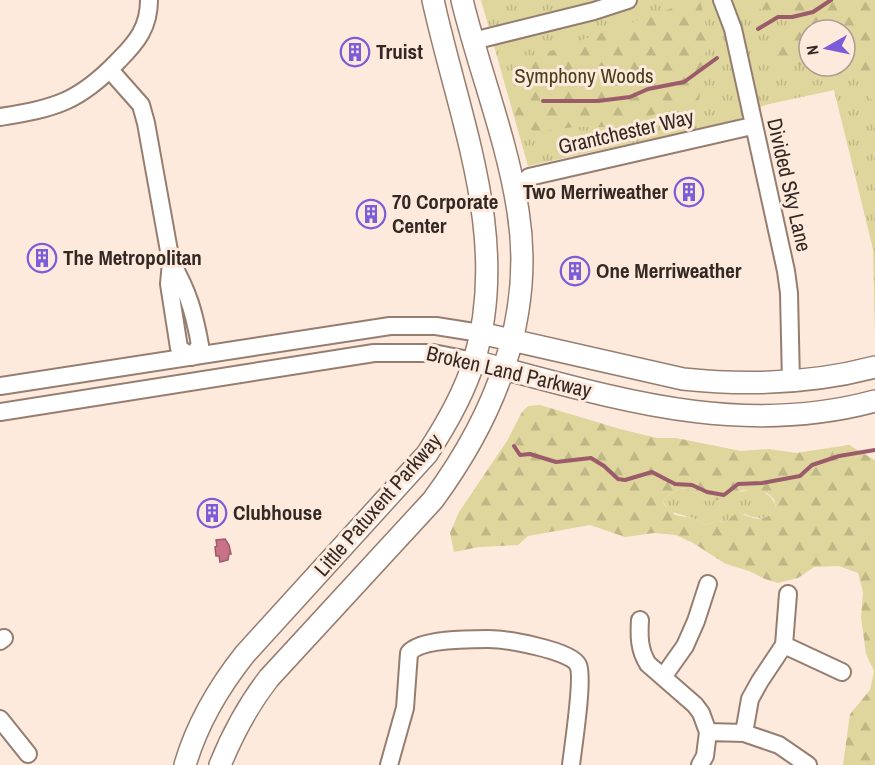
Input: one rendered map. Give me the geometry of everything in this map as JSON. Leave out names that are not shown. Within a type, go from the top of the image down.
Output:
[{"type":"main road","name":"Little Patuxent Parkway","points":[[185,765],[204,716],[223,681],[427,454],[447,423],[474,361],[484,314],[487,277],[484,211],[433,0]]},
{"type":"main road","points":[[441,0],[457,37],[465,41],[473,40]]},
{"type":"main road","name":"Little Patuxent Parkway","points":[[220,765],[233,733],[253,699],[269,678],[433,500],[474,438],[504,369],[512,340],[521,282],[522,248],[514,190],[462,0]]},
{"type":"main road","points":[[448,63],[463,64],[474,75],[498,127]]},
{"type":"main road","name":"Broken Land Parkway","points":[[480,333],[683,379],[717,382],[791,383],[875,367]]},
{"type":"main road","name":"Broken Land Parkway","points":[[474,361],[639,403],[677,411],[714,415],[795,415],[875,401]]},
{"type":"main road","points":[[173,765],[197,714],[223,681]]},
{"type":"street","points":[[0,117],[37,111],[80,95],[110,70],[135,44],[144,31],[149,16],[149,0]]},
{"type":"street","points":[[473,40],[594,11],[628,0]]},
{"type":"street","name":"Divided Sky Lane","points":[[722,0],[733,29],[752,126],[786,271],[789,293],[791,383]]},
{"type":"street","points":[[110,70],[141,105],[171,262],[169,284],[179,348],[192,357]]},
{"type":"street","name":"Grantchester Way","points":[[514,190],[529,177],[752,126]]},
{"type":"street","name":"Broken Land Parkway","points":[[0,386],[390,326],[436,326],[480,333]]},
{"type":"street","name":"Broken Land Parkway","points":[[0,412],[374,353],[433,352],[474,361]]},
{"type":"street","points":[[663,677],[685,646],[708,584]]},
{"type":"street","points":[[744,733],[750,699],[784,645],[788,594]]},
{"type":"street","points":[[640,620],[643,657],[648,664],[696,705],[701,713],[708,732],[705,756],[700,765]]},
{"type":"street","points":[[389,765],[405,708],[409,653],[412,648],[425,644],[489,639],[560,652],[574,659],[578,664],[580,679],[571,765]]},
{"type":"street","points":[[784,645],[842,672]]},
{"type":"street","points":[[0,719],[28,754]]},
{"type":"street","points":[[708,732],[744,733],[779,745],[808,765]]},
{"type":"green space","name":"Symphony Woods","points":[[481,0],[875,0],[875,333],[873,249],[834,90],[765,105],[737,120],[528,166]]},
{"type":"green space","points":[[700,0],[708,34],[699,100],[616,127],[575,127],[535,132],[517,121],[503,77],[525,60]]},
{"type":"green space","points":[[752,0],[875,0],[875,104],[855,78],[857,78],[857,18],[797,18],[797,64],[770,48],[790,27],[787,11],[757,9]]},
{"type":"green space","points":[[540,405],[657,438],[676,438],[741,451],[769,449],[796,453],[849,445],[875,460],[875,765],[843,765],[850,714],[870,690],[874,671],[866,654],[861,617],[863,592],[858,573],[839,566],[814,567],[798,578],[778,583],[726,564],[676,535],[654,533],[625,537],[590,525],[528,536],[518,545],[479,547],[454,552],[450,533],[459,512],[528,406]],"holes":[[[686,488],[711,501],[730,498],[742,490],[767,493],[774,499],[776,506],[773,514],[763,518],[755,519],[739,514],[726,522],[717,521],[705,525],[692,518],[675,515],[663,501],[673,492]]]},
{"type":"green space","points":[[686,488],[711,501],[738,492],[756,491],[771,498],[776,506],[773,514],[766,517],[756,518],[745,514],[731,517],[726,522],[717,521],[705,525],[675,513],[665,506],[663,501],[673,492]]},
{"type":"shaded area","points":[[225,539],[231,554],[228,560],[220,562],[219,556],[216,556],[216,540]]},
{"type":"waterway","points":[[758,29],[778,17],[792,17],[813,12],[831,0]]},
{"type":"waterway","points":[[543,101],[598,101],[630,97],[648,89],[684,82],[717,58]]},
{"type":"waterway","points":[[514,446],[520,455],[530,454],[556,462],[591,458],[618,479],[625,480],[652,472],[675,484],[692,485],[707,492],[724,495],[738,484],[762,483],[800,476],[812,465],[839,456],[875,450]]},
{"type":"place","name":"Truist","points":[[355,52]]},
{"type":"place","name":"Two Merriweather","points":[[689,192]]},
{"type":"place","name":"70 Corporate Center","points":[[371,214]]},
{"type":"place","name":"The Metropolitan","points":[[42,258]]},
{"type":"place","name":"One Merriweather","points":[[575,271]]},
{"type":"place","name":"Clubhouse","points":[[212,513]]}]
